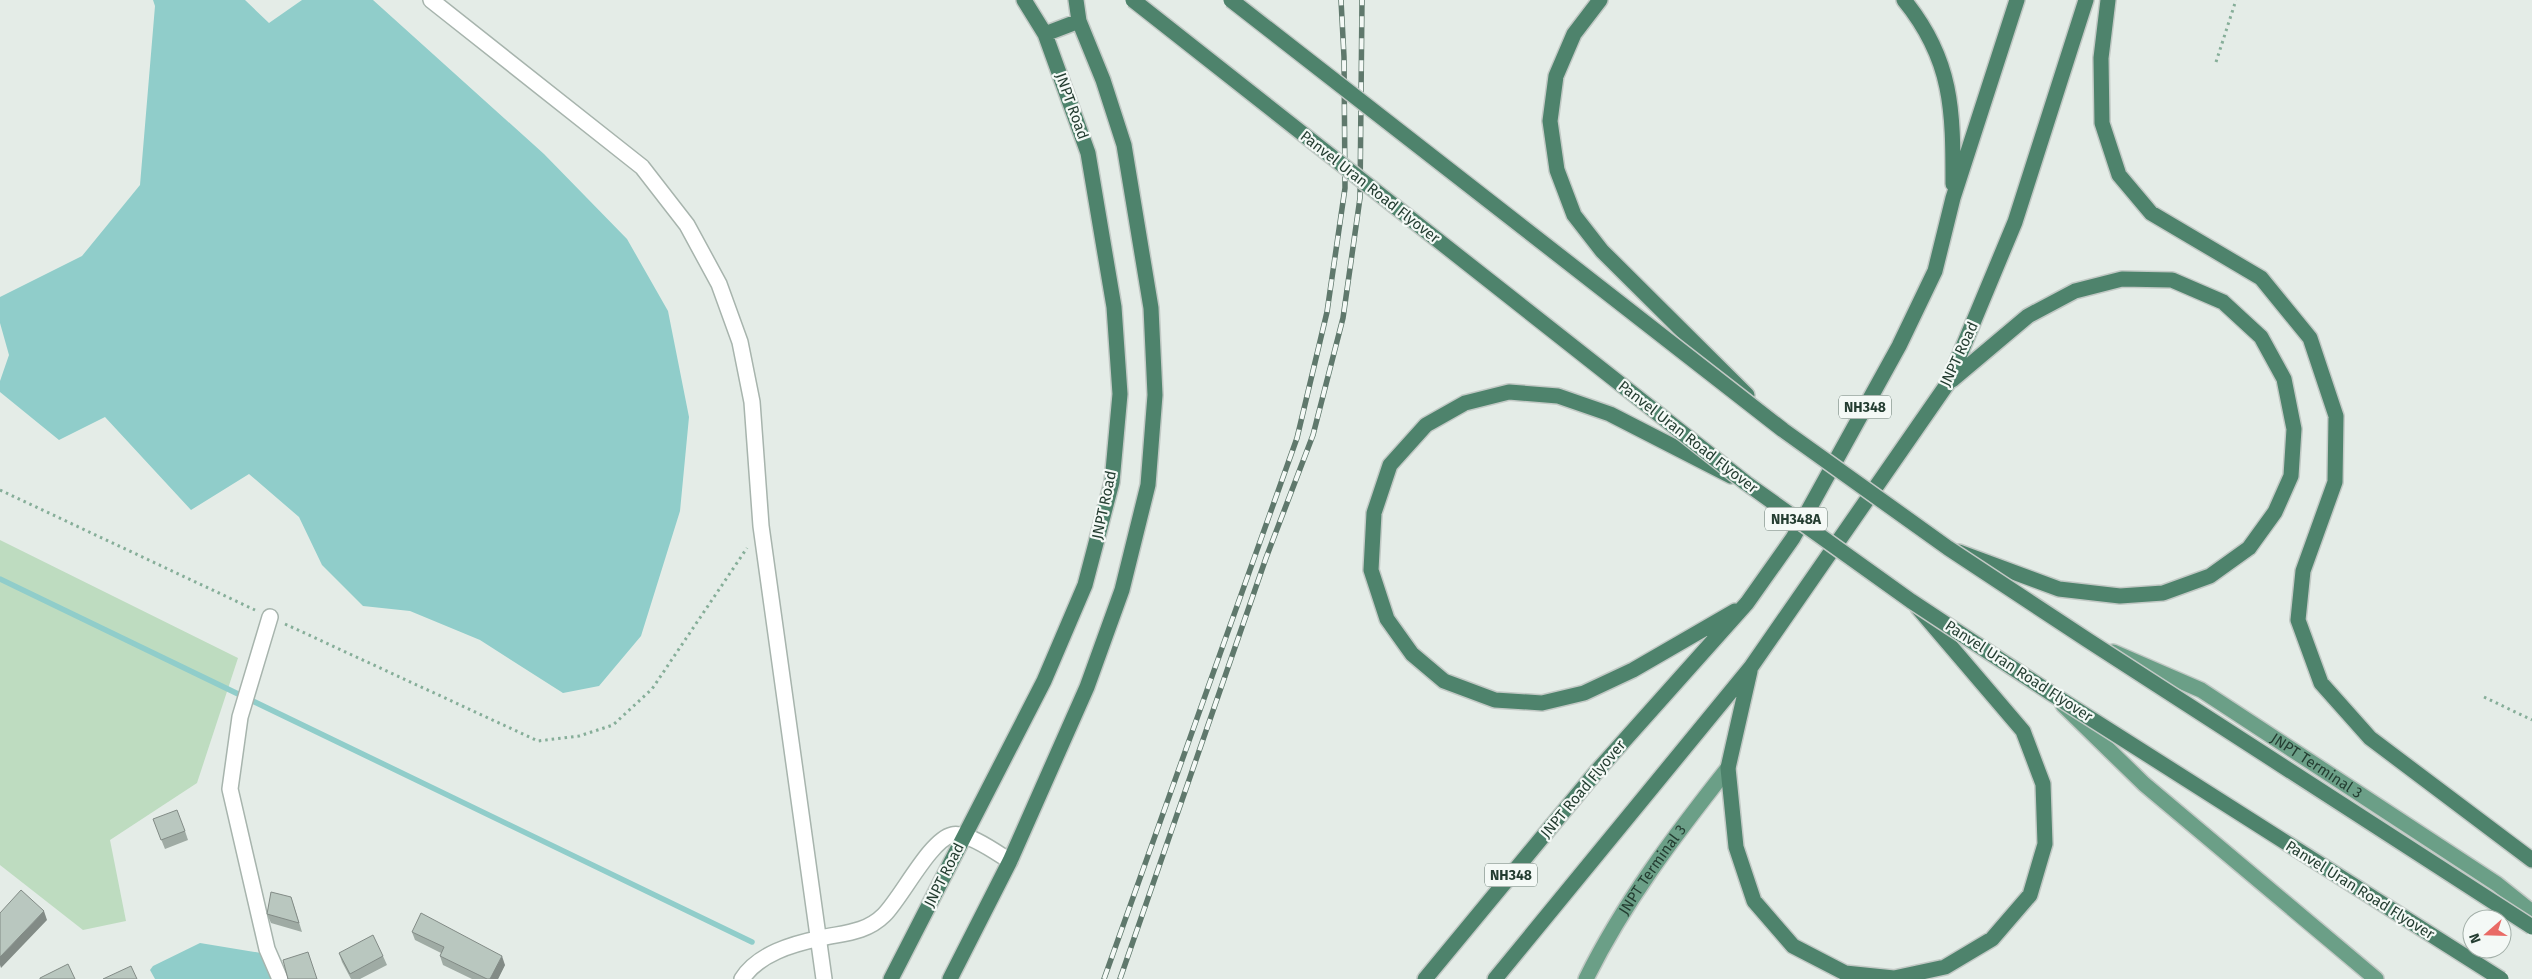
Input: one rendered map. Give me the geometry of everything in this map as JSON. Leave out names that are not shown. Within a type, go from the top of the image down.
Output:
[{"type":"highway","name":"JNPT Road","points":[[891,979],[1044,681],[1085,585],[1112,482],[1120,394],[1114,307],[1088,153],[1045,34],[1024,0]]},
{"type":"highway","points":[[950,979],[1010,861],[1093,670],[1122,590],[1149,475],[1155,395],[1150,308],[1124,144],[1103,80],[1079,21],[1076,0]]},
{"type":"highway","name":"Panvel Uran Road Flyover","points":[[1133,0],[1746,483],[1911,601],[2052,694],[2500,979]]},
{"type":"highway","points":[[1231,0],[1783,430],[1948,548],[2532,927]]},
{"type":"highway","points":[[1600,0],[1574,34],[1556,76],[1550,121],[1557,170],[1574,215],[1602,251],[1783,430]]},
{"type":"highway","points":[[1904,0],[1921,21],[1943,66],[1953,120],[1953,198]]},
{"type":"highway","name":"NH348","points":[[1747,603],[1793,538],[1899,346],[1935,271],[1953,198],[2016,0]]},
{"type":"highway","name":"JNPT Road","points":[[1751,667],[1948,383],[2015,222],[2086,0]]},
{"type":"highway","points":[[2108,0],[2101,58],[2102,124],[2119,175],[2151,213],[2261,278],[2310,338],[2336,416],[2335,482],[2303,571],[2298,620],[2321,683],[2370,738],[2532,860]]},
{"type":"highway","points":[[1045,34],[1079,21]]},
{"type":"highway","points":[[1948,383],[2028,316],[2075,291],[2122,279],[2172,280],[2223,302],[2261,337],[2284,379],[2294,428],[2291,476],[2275,512],[2249,548],[2210,576],[2163,593],[2120,596],[2059,589],[1948,548]]},
{"type":"highway","points":[[1746,483],[1610,414],[1558,396],[1509,392],[1465,403],[1426,425],[1390,466],[1374,513],[1372,570],[1387,619],[1412,654],[1444,680],[1494,700],[1542,703],[1584,693],[1633,670],[1747,603]]},
{"type":"highway","points":[[1751,667],[1728,768],[1736,847],[1754,901],[1793,946],[1845,973],[1894,978],[1945,967],[1992,939],[2030,895],[2045,844],[2043,784],[2023,731],[1911,601]]},
{"type":"highway","name":"JNPT Road Flyover","points":[[1425,979],[1596,771],[1747,603]]},
{"type":"highway","points":[[1495,979],[1751,667]]},
{"type":"main road","name":"JNPT Terminal 3","points":[[2089,641],[2201,690],[2497,884],[2532,912]]},
{"type":"main road","points":[[2052,694],[2144,784],[2376,979]]},
{"type":"main road","name":"JNPT Terminal 3","points":[[1590,975],[1628,902],[1676,833],[1728,768]]},
{"type":"street","points":[[431,0],[642,167],[687,225],[719,284],[740,342],[752,402],[761,526],[820,938],[824,979]]},
{"type":"street","points":[[270,617],[243,706],[230,789],[266,949],[280,979]]},
{"type":"street","points":[[742,979],[747,970],[776,951],[820,938],[857,932],[882,916],[937,845],[952,835],[965,835],[1010,861]]},
{"type":"path","points":[[2216,62],[2236,0]]},
{"type":"path","points":[[0,490],[538,741],[579,736],[614,725],[652,689],[761,526]]},
{"type":"path","points":[[2484,697],[2532,720]]},
{"type":"green space","points":[[0,540],[238,658],[197,783],[110,840],[126,921],[83,930],[0,865]]},
{"type":"water","points":[[153,0],[245,0],[269,23],[302,0],[373,0],[544,154],[627,239],[668,311],[689,417],[680,511],[641,636],[599,686],[563,693],[480,640],[410,611],[363,606],[322,565],[299,517],[249,474],[191,510],[105,417],[59,440],[0,392],[0,381],[9,355],[0,323],[0,297],[82,256],[140,185],[155,6]]},
{"type":"water","points":[[200,943],[261,953],[274,979],[155,979],[150,970],[153,966]]},
{"type":"building","points":[[177,810],[185,831],[161,840],[153,819]]},
{"type":"building","points":[[21,890],[44,911],[0,957],[0,913]]},
{"type":"building","points":[[271,892],[291,897],[299,923],[267,914]]},
{"type":"building","points":[[421,913],[502,956],[490,979],[440,956],[444,947],[412,932]]},
{"type":"building","points":[[373,935],[383,956],[350,974],[339,953]]},
{"type":"building","points":[[308,952],[317,979],[288,979],[283,960]]},
{"type":"building","points":[[68,964],[75,979],[40,979],[40,978]]},
{"type":"building","points":[[131,966],[137,979],[103,979]]},
{"type":"waterway","points":[[0,579],[752,942]]},
{"type":"railway","points":[[1104,979],[1297,438],[1327,312],[1345,188],[1344,57],[1341,0]]},
{"type":"railway","points":[[1120,979],[1266,558],[1313,435],[1343,318],[1360,198],[1362,0]]}]
